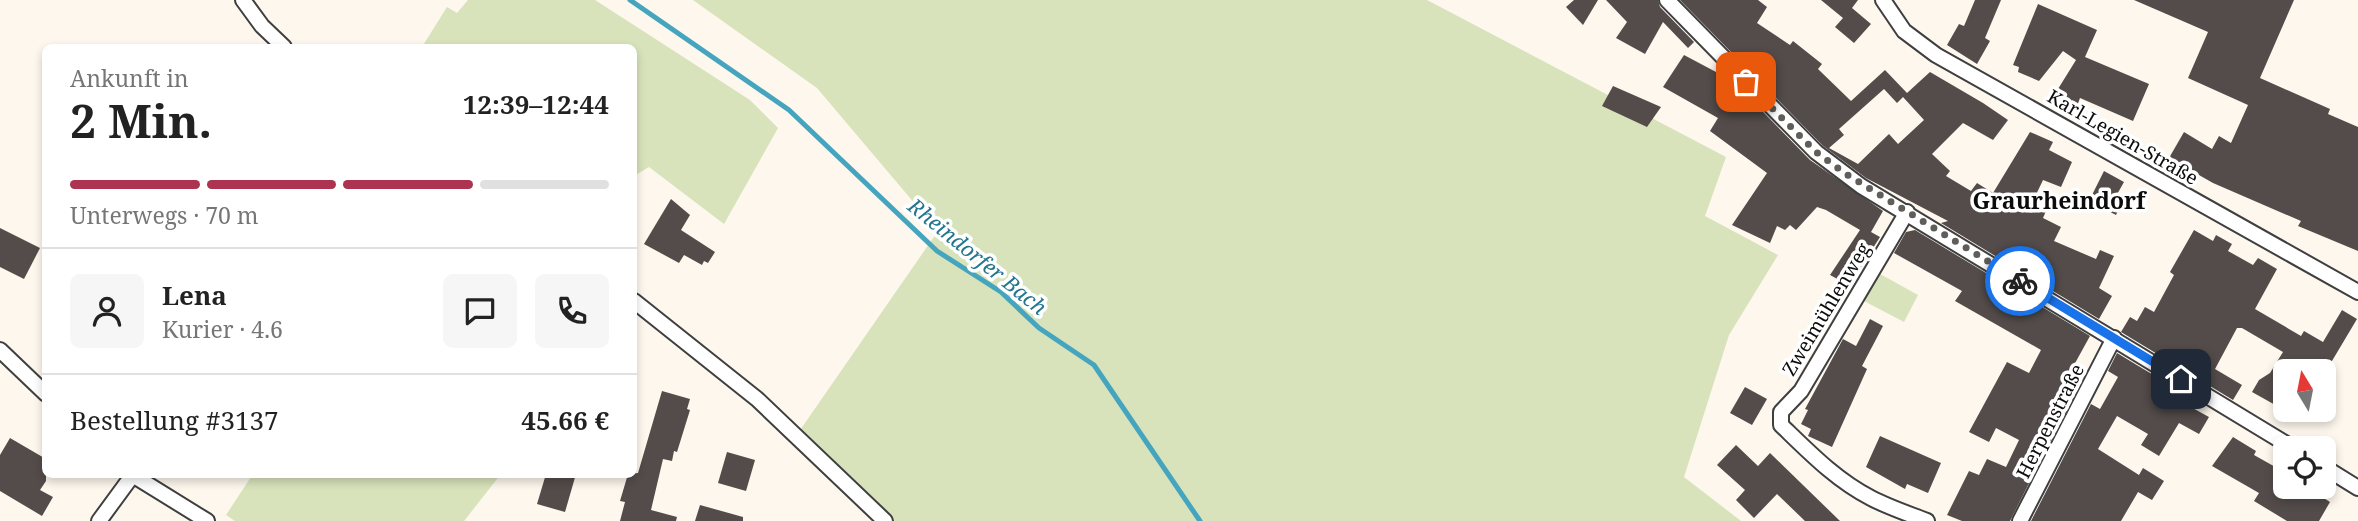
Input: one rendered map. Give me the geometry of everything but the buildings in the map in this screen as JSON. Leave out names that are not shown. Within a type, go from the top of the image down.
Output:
[{"type":"street","points":[[243,0],[262,26],[281,44]]},
{"type":"street","points":[[1667,0],[1816,152],[1861,186],[2273,436]]},
{"type":"street","name":"Karl-Legien-Straße","points":[[1883,0],[1904,32],[1936,55],[2358,292]]},
{"type":"street","name":"Zweimühlenweg","points":[[1906,212],[1801,390],[1782,412],[1782,425],[1829,470],[1853,487],[1872,499],[1927,521]]},
{"type":"street","points":[[637,303],[757,399],[885,521]]},
{"type":"street","name":"Herpenstraße","points":[[2020,521],[2114,338]]},
{"type":"street","points":[[0,350],[42,390]]},
{"type":"street","points":[[2336,474],[2358,488]]},
{"type":"street","points":[[99,521],[130,478]]},
{"type":"street","points":[[137,478],[207,521]]},
{"type":"green space","points":[[468,0],[595,0],[750,100],[778,128],[724,224],[649,167],[637,174],[637,44],[424,44],[447,7],[457,13]]},
{"type":"green space","points":[[693,0],[1427,0],[1726,157],[1705,216],[1778,255],[1729,335],[1684,477],[1741,521],[888,521],[796,436],[938,231],[817,88]]},
{"type":"green space","points":[[1880,274],[1918,295],[1904,322],[1864,301]]},
{"type":"green space","points":[[250,478],[498,478],[464,521],[235,521],[226,515]]},
{"type":"waterway","name":"Rheindorfer Bach","points":[[630,0],[789,110],[937,251],[1001,292],[1039,328],[1094,365],[1200,521]]},
{"type":"way so far","points":[[1746,82],[1816,152],[1861,186],[2020,281]]},
{"type":"district","name":"Graurheindorf","points":[[2059,201]]},
{"type":"route","points":[[2020,281],[2181,379]]}]
